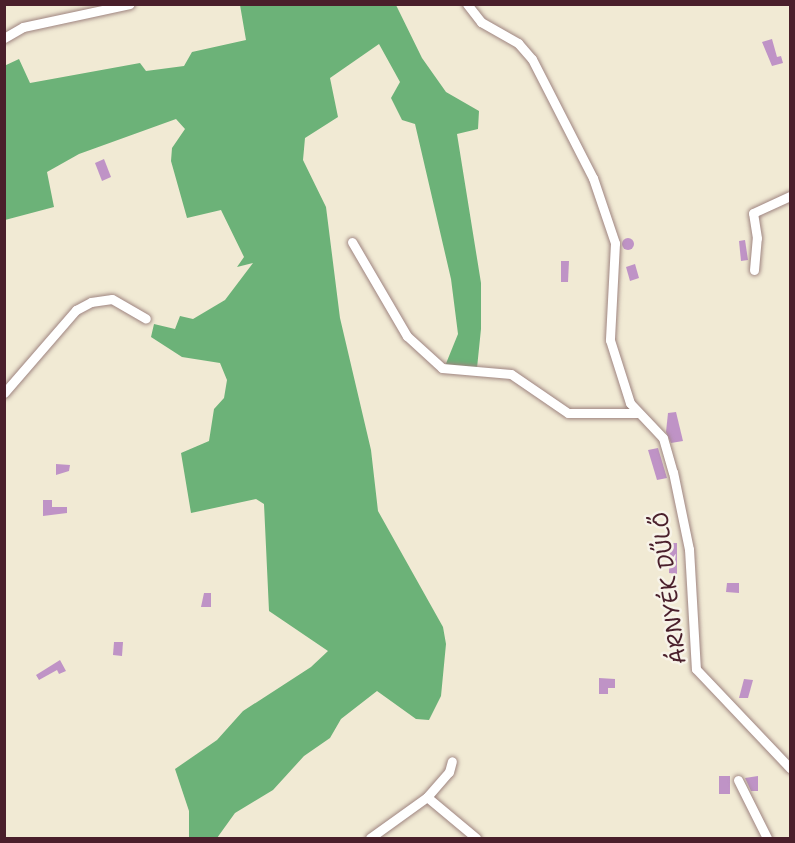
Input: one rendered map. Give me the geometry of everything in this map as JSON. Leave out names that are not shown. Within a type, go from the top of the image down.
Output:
[{"type":"street","points":[[4,38],[23,27],[130,4]]},
{"type":"street","points":[[352,242],[407,336],[442,368],[511,374],[568,413],[636,413],[610,340],[615,243],[593,178],[532,59],[518,43],[482,22],[466,4]]},
{"type":"street","points":[[754,270],[757,238],[753,213],[790,196]]},
{"type":"street","points":[[4,393],[76,310],[91,302],[112,299],[146,319]]},
{"type":"street","name":"ÁRNYÉK DŰLŐ","points":[[636,413],[651,421],[663,438],[673,472],[688,549],[696,669],[790,768]]},
{"type":"street","points":[[370,838],[427,797],[449,772],[452,761]]},
{"type":"street","points":[[738,780],[767,838]]},
{"type":"street","points":[[427,797],[476,838]]},
{"type":"green space","points":[[240,5],[396,5],[422,58],[446,92],[479,111],[478,129],[457,134],[481,283],[481,329],[477,368],[445,366],[458,334],[451,279],[415,124],[402,120],[391,98],[400,82],[379,44],[330,78],[338,117],[305,138],[303,160],[326,207],[340,318],[371,450],[378,511],[443,627],[446,644],[441,696],[429,720],[416,719],[377,691],[341,719],[330,738],[304,756],[273,790],[235,813],[217,838],[189,838],[189,811],[175,769],[217,740],[243,711],[311,667],[328,651],[269,611],[264,504],[256,499],[191,513],[181,453],[209,441],[214,409],[224,398],[227,380],[220,363],[182,357],[151,337],[154,324],[175,329],[180,316],[193,319],[225,300],[253,263],[237,267],[244,257],[221,210],[187,218],[171,161],[172,148],[185,129],[176,119],[79,154],[47,172],[54,207],[5,220],[4,66],[19,59],[30,83],[140,63],[146,71],[184,66],[192,52],[246,40]]},
{"type":"building","points":[[772,39],[777,57],[781,56],[783,63],[772,66],[762,42]]},
{"type":"building","points":[[104,159],[111,177],[102,181],[95,163]]},
{"type":"building","points":[[630,238],[633,239],[633,249],[626,250],[623,249],[622,242],[623,239]]},
{"type":"building","points":[[745,240],[748,260],[741,261],[739,241]]},
{"type":"building","points":[[561,261],[569,261],[568,282],[561,282]]},
{"type":"building","points":[[635,264],[639,278],[630,281],[626,267]]},
{"type":"building","points":[[676,412],[683,441],[671,443],[666,432],[668,413]]},
{"type":"building","points":[[658,448],[667,478],[657,480],[648,450]]},
{"type":"building","points":[[56,464],[70,465],[69,471],[56,475]]},
{"type":"building","points":[[43,500],[52,500],[52,507],[67,507],[67,513],[43,516]]},
{"type":"building","points":[[670,543],[677,543],[677,574],[669,573]]},
{"type":"building","points":[[727,583],[739,583],[739,593],[726,592]]},
{"type":"building","points":[[204,593],[211,593],[211,607],[201,607]]},
{"type":"building","points":[[114,642],[123,642],[122,656],[113,655]]},
{"type":"building","points":[[60,660],[66,671],[59,674],[57,670],[39,680],[36,675]]},
{"type":"building","points":[[599,678],[615,679],[615,688],[608,688],[608,694],[599,694]]},
{"type":"building","points":[[744,679],[753,680],[748,698],[739,698]]},
{"type":"building","points":[[719,776],[730,776],[730,794],[719,794]]},
{"type":"building","points":[[758,776],[758,791],[751,791],[745,778]]}]
